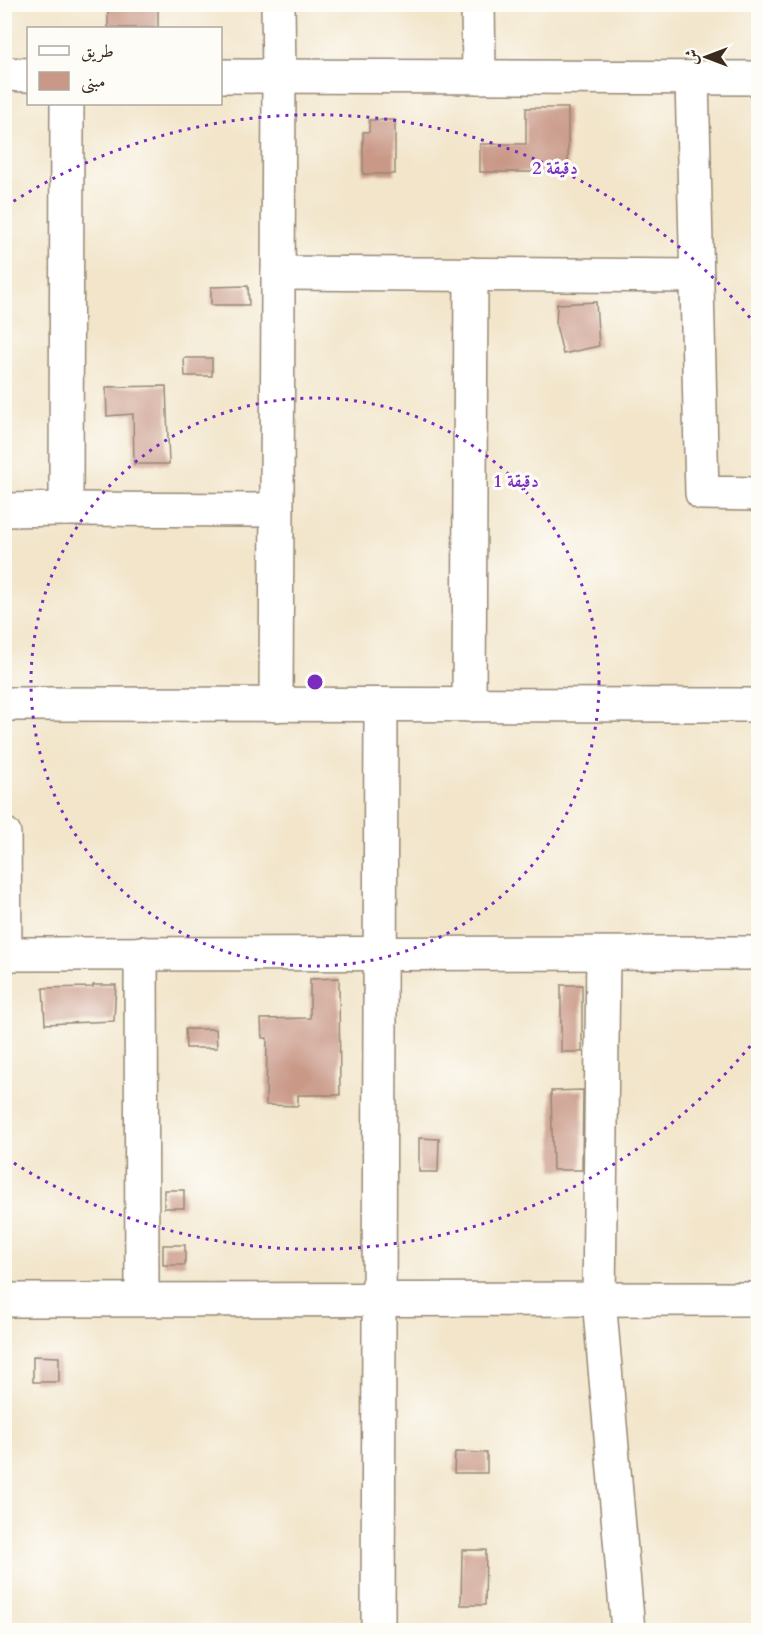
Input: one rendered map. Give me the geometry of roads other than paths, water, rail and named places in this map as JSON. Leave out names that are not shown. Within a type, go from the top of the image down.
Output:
[{"type":"street","points":[[276,705],[278,4]]},
{"type":"street","points":[[478,4],[478,77]]},
{"type":"street","points":[[4,75],[27,75]]},
{"type":"street","points":[[222,76],[759,78]]},
{"type":"street","points":[[693,78],[702,493],[759,494]]},
{"type":"street","points":[[66,509],[67,105]]},
{"type":"street","points":[[278,273],[697,276]]},
{"type":"street","points":[[469,705],[471,274]]},
{"type":"street","points":[[4,510],[276,510]]},
{"type":"street","points":[[4,704],[759,705]]},
{"type":"street","points":[[378,1630],[381,705]]},
{"type":"street","points":[[4,834],[5,954],[759,953]]},
{"type":"street","points":[[141,953],[142,1299]]},
{"type":"street","points":[[603,955],[599,1299],[628,1630]]},
{"type":"street","points":[[4,1300],[759,1299]]}]
